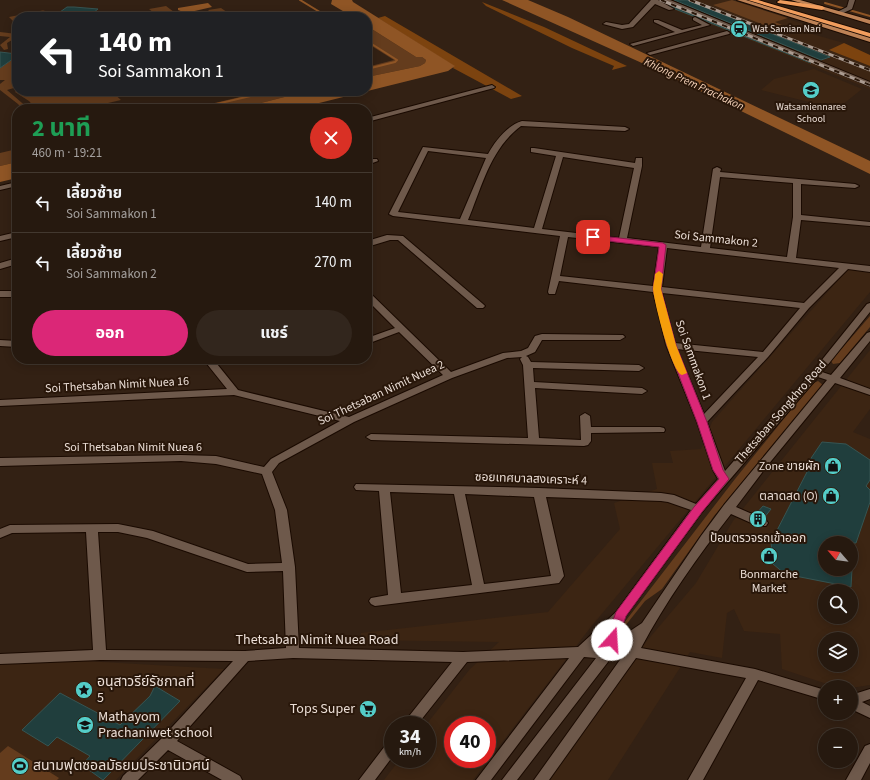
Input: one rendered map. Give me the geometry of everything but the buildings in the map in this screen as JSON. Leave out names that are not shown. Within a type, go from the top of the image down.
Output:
[{"type":"highway","points":[[751,0],[870,35]]},
{"type":"highway","points":[[755,0],[870,35]]},
{"type":"highway","points":[[766,0],[835,21],[870,29]]},
{"type":"highway","points":[[777,1],[870,29]]},
{"type":"highway","points":[[777,1],[822,8]]},
{"type":"main road","points":[[740,0],[870,40]]},
{"type":"main road","points":[[794,0],[822,8],[844,11],[870,22]]},
{"type":"street","points":[[606,24],[622,27],[631,26],[654,0],[726,33],[870,90]]},
{"type":"street","points":[[665,0],[870,84]]},
{"type":"street","points":[[844,11],[852,0]]},
{"type":"street","points":[[656,21],[681,32]]},
{"type":"street","points":[[633,44],[707,25]]},
{"type":"street","points":[[650,53],[726,33]]},
{"type":"street","points":[[372,119],[492,87]]},
{"type":"street","points":[[463,223],[490,156],[501,141],[519,123],[625,129]]},
{"type":"street","name":"Soi Sammakon 2","points":[[490,156],[426,149],[393,214],[870,269]]},
{"type":"street","points":[[534,150],[639,163],[622,241]]},
{"type":"street","points":[[537,231],[560,154]]},
{"type":"street","points":[[705,250],[717,172],[855,186]]},
{"type":"street","points":[[791,260],[797,217],[797,181]]},
{"type":"street","points":[[0,188],[12,185]]},
{"type":"street","points":[[797,217],[870,224]]},
{"type":"street","points":[[552,292],[564,234]]},
{"type":"street","points":[[0,239],[12,235]]},
{"type":"street","points":[[372,242],[390,237],[400,238],[480,306]]},
{"type":"street","name":"Soi Sammakon 1","points":[[663,245],[657,289],[671,345],[702,422],[718,470],[724,479]]},
{"type":"street","points":[[0,266],[12,262]]},
{"type":"street","points":[[702,422],[766,355],[806,306],[846,266]]},
{"type":"street","points":[[556,278],[806,306]]},
{"type":"street","points":[[0,294],[12,294]]},
{"type":"street","points":[[372,300],[449,376]]},
{"type":"street","name":"Thetsaban Songkhro Road","points":[[483,780],[581,652],[620,615],[698,509],[816,373],[870,306]]},
{"type":"street","points":[[372,339],[402,328]]},
{"type":"street","name":"Thetsaban Songkhro Road","points":[[541,780],[633,652],[647,626],[705,538],[763,464],[870,335]]},
{"type":"street","points":[[534,441],[528,365],[522,354],[532,350],[538,338],[542,337],[620,337]]},
{"type":"street","points":[[0,343],[12,344]]},
{"type":"street","points":[[671,345],[766,355]]},
{"type":"street","name":"Soi Thetsaban Nimit Nuea 2","points":[[266,470],[275,461],[350,420],[449,376],[506,355],[522,354]]},
{"type":"street","points":[[212,364],[234,392]]},
{"type":"street","points":[[528,365],[639,368]]},
{"type":"street","points":[[816,373],[870,392]]},
{"type":"street","points":[[529,385],[642,391]]},
{"type":"street","name":"Soi Thetsaban Nimit Nuea 16","points":[[0,403],[234,392],[350,420]]},
{"type":"street","points":[[371,437],[584,443],[586,441],[585,416]]},
{"type":"street","points":[[586,430],[660,430]]},
{"type":"street","name":"Soi Thetsaban Nimit Nuea 6","points":[[0,462],[181,458],[216,460],[266,470]]},
{"type":"street","points":[[266,470],[280,510],[289,567],[293,653]]},
{"type":"street","name":"ซอยเทศบาลสงเคราะห์ 4","points":[[360,488],[539,492],[661,497],[670,498],[698,509]]},
{"type":"street","points":[[384,488],[395,599]]},
{"type":"street","points":[[459,490],[479,588]]},
{"type":"street","points":[[375,601],[555,580],[558,576],[539,492]]},
{"type":"street","points":[[728,508],[762,523]]},
{"type":"street","points":[[92,528],[100,655]]},
{"type":"street","points":[[0,534],[10,529],[118,528],[149,534],[247,568],[289,567]]},
{"type":"street","name":"Thetsaban Songkhro Road","points":[[607,653],[620,615]]},
{"type":"street","name":"Thetsaban Songkhro Road","points":[[509,780],[607,653],[647,626]]},
{"type":"street","name":"Thetsaban Nimit Nuea Road","points":[[0,659],[100,655],[245,656],[293,653],[463,657],[581,652],[633,652],[755,674],[818,692]]},
{"type":"street","points":[[128,780],[167,742],[245,656]]},
{"type":"street","points":[[416,716],[463,657]]},
{"type":"street","points":[[695,780],[755,674]]},
{"type":"street","points":[[858,698],[870,694]]},
{"type":"street","points":[[858,706],[870,712]]},
{"type":"street","points":[[167,742],[235,780]]},
{"type":"street","points":[[852,780],[870,750]]},
{"type":"street","points":[[366,780],[384,757]]},
{"type":"shaded area","points":[[650,0],[729,0],[813,27],[805,32],[844,43],[830,50],[870,66],[870,89]]},
{"type":"shaded area","points":[[732,0],[788,18],[775,22],[794,30],[784,33],[713,5]]},
{"type":"shaded area","points":[[482,2],[544,27],[627,66],[612,70],[614,66],[572,48],[486,6]]},
{"type":"shaded area","points":[[166,6],[174,12],[153,12],[149,9]]},
{"type":"shaded area","points":[[221,8],[227,12],[210,12],[208,10]]},
{"type":"shaded area","points":[[45,10],[43,11],[51,12],[35,12]]},
{"type":"shaded area","points":[[385,16],[522,96],[511,99],[453,68],[454,66],[378,18]]},
{"type":"shaded area","points":[[372,29],[416,57],[422,57],[426,60],[425,63],[420,66],[372,76],[372,66],[394,60],[372,46]]},
{"type":"shaded area","points":[[0,32],[12,33],[12,40],[7,43],[8,49],[4,50],[0,45],[10,37],[0,36]]},
{"type":"shaded area","points":[[844,43],[870,55],[870,66],[829,50]]},
{"type":"shaded area","points":[[12,60],[12,88],[7,90],[12,96],[23,104],[18,104],[0,90],[0,84],[5,80],[0,80],[0,68]]},
{"type":"shaded area","name":"Watsamiennaree School","points":[[814,69],[862,89],[837,109],[761,90],[774,79]]},
{"type":"shaded area","points":[[21,96],[117,96],[121,100],[104,104],[32,104]]},
{"type":"shaded area","points":[[244,96],[288,96],[257,104],[210,104]]},
{"type":"shaded area","points":[[12,150],[12,163],[0,166],[0,153]]},
{"type":"shaded area","points":[[850,267],[870,267],[870,292],[590,628],[496,750],[496,716],[444,716],[444,768],[482,768],[473,780],[384,780],[393,768],[436,768],[436,716],[433,716],[470,669],[499,642],[361,640],[361,633],[548,612],[620,529],[614,503],[657,489],[652,463],[673,463],[670,451],[701,449],[712,422]]},
{"type":"shaded area","points":[[870,316],[870,327],[840,363],[833,364],[831,361]]},
{"type":"shaded area","name":"Bonmarche Market","points":[[870,350],[870,409],[853,432],[870,439],[870,685],[858,687],[858,680],[818,681],[782,669],[780,634],[744,631],[734,609],[727,613],[722,658],[690,652],[608,780],[549,780],[624,668],[696,583],[733,521]]},
{"type":"shaded area","points":[[818,381],[823,385],[714,516],[662,589],[645,601],[625,626],[624,623],[735,479],[812,384]]},
{"type":"shaded area","name":"Mathayom Prachaniwet school","points":[[67,660],[224,669],[116,780],[0,780],[0,664]]},
{"type":"shaded area","name":"สนามฟุตซอลมัธยมประชานิเวศน์","points":[[8,746],[59,778],[57,780],[0,780],[0,753]]},
{"type":"water","points":[[332,0],[352,0],[369,12],[345,12],[331,4]]},
{"type":"water","name":"Khlong Prem Prachakon","points":[[502,0],[528,0],[568,17],[870,161],[870,174],[653,68]]},
{"type":"water","points":[[208,3],[212,7],[190,12],[183,12],[178,10],[178,8]]},
{"type":"water","points":[[372,14],[455,66],[448,71],[372,90],[372,76],[420,66],[425,63],[426,60],[422,57],[416,57],[372,29]]},
{"type":"water","points":[[288,96],[347,96],[315,104],[257,104]]},
{"type":"water","points":[[12,163],[12,179],[0,182],[0,166]]},
{"type":"waterway","points":[[300,0],[320,12]]},
{"type":"waterway","points":[[825,3],[870,16]]},
{"type":"waterway","points":[[372,44],[397,60],[395,62],[372,68]]},
{"type":"waterway","points":[[216,104],[251,96]]},
{"type":"railway","points":[[661,0],[870,85]]},
{"type":"railway","points":[[690,0],[870,70]]},
{"type":"slow traffic","points":[[659,274],[657,289],[671,345],[682,373]]},
{"type":"place","name":"Wat Samian Nari","points":[[739,29]]},
{"type":"place","name":"Watsamiennaree School","points":[[811,90]]},
{"type":"place","name":"Zone ขายผัก","points":[[833,466]]},
{"type":"place","name":"ตลาดสด (O)","points":[[831,496]]},
{"type":"place","name":"ป้อมตรวจรถเข้าออก","points":[[758,519]]},
{"type":"place","name":"Bonmarche Market","points":[[769,556]]},
{"type":"place","name":"อนุสาวรีย์รัชกาลที่ 5","points":[[84,690]]},
{"type":"place","name":"Tops Super","points":[[368,709]]},
{"type":"place","name":"Mathayom Prachaniwet school","points":[[85,725]]},
{"type":"place","name":"สนามฟุตซอลมัธยมประชานิเวศน์","points":[[20,766]]},
{"type":"route","points":[[593,237],[663,245],[657,289],[671,345],[702,422],[718,470],[724,479],[698,509],[620,615],[612,640]]}]
